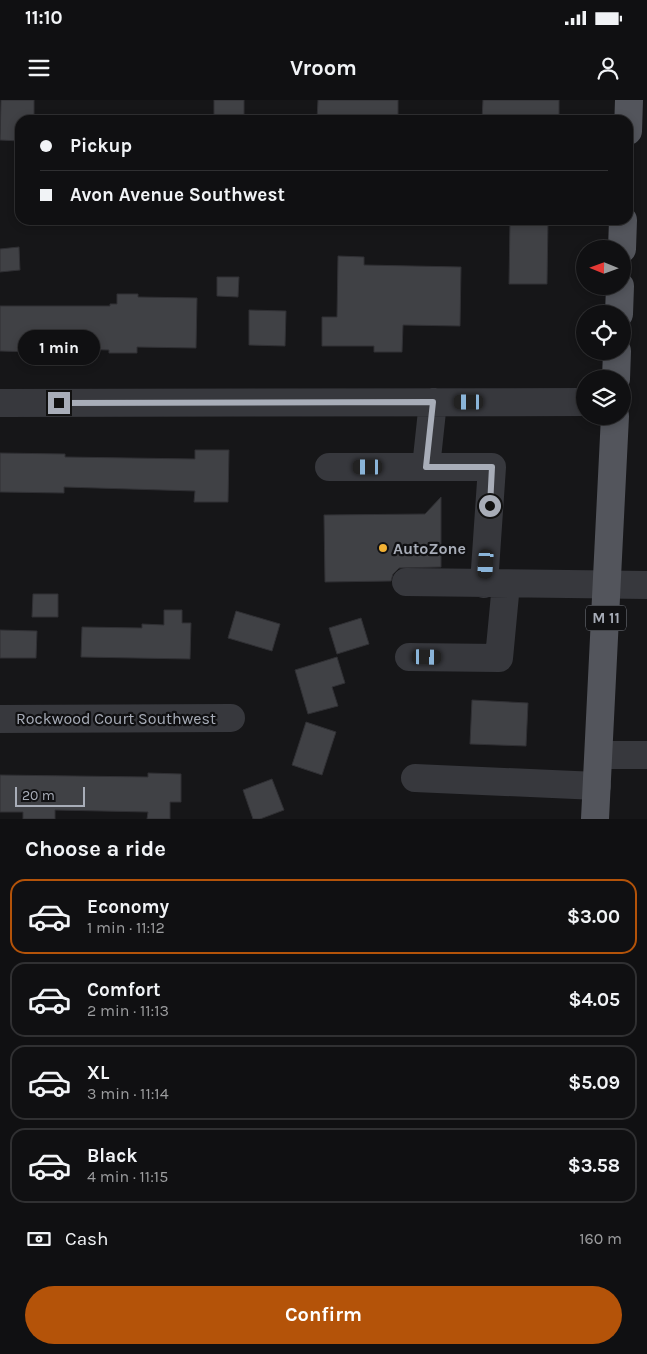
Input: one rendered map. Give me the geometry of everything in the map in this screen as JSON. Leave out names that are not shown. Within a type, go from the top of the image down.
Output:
[{"type":"main road","points":[[629,100],[629,115]]},
{"type":"main road","points":[[623,240],[624,225]]},
{"type":"main road","name":"M 11","points":[[595,819],[615,425]]},
{"type":"street","points":[[426,467],[433,402]]},
{"type":"street","points":[[0,403],[576,402]]},
{"type":"street","points":[[329,467],[492,467],[499,658],[409,657]]},
{"type":"street","points":[[406,582],[647,585]]},
{"type":"street","name":"Rockwood Court Southwest","points":[[0,719],[231,718]]},
{"type":"street","points":[[599,756],[647,755]]},
{"type":"street","points":[[415,778],[597,786]]},
{"type":"building","points":[[1,100],[34,100],[34,115],[15,115],[15,141],[0,140]]},
{"type":"building","points":[[214,100],[244,100],[244,115],[214,115]]},
{"type":"building","points":[[318,100],[398,100],[398,115],[317,115]]},
{"type":"building","points":[[483,100],[559,100],[559,115],[482,115]]},
{"type":"building","points":[[510,225],[548,225],[547,284],[509,284]]},
{"type":"building","points":[[19,247],[20,270],[0,272],[0,249]]},
{"type":"building","points":[[338,256],[364,257],[364,265],[461,267],[460,326],[403,325],[402,352],[374,352],[374,346],[322,346],[322,317],[337,317]]},
{"type":"building","points":[[217,277],[239,277],[238,297],[217,296]]},
{"type":"building","points":[[117,294],[138,294],[138,297],[197,298],[196,348],[137,347],[137,353],[109,353],[109,350],[31,348],[31,352],[0,351],[0,306],[110,306],[110,304],[117,304]]},
{"type":"building","points":[[249,310],[286,311],[285,346],[249,345]]},
{"type":"building","points":[[195,450],[229,450],[228,502],[194,502],[195,491],[64,487],[64,493],[0,492],[0,453],[65,454],[65,457],[195,459]]},
{"type":"building","name":"AutoZone","points":[[441,497],[441,567],[399,568],[393,574],[391,581],[325,582],[324,515],[425,514]]},
{"type":"building","points":[[33,594],[58,594],[58,617],[32,617]]},
{"type":"building","points":[[164,610],[182,610],[182,623],[191,623],[190,659],[81,657],[82,627],[142,628],[142,624],[164,625]]},
{"type":"building","points":[[236,611],[280,624],[272,651],[228,638]]},
{"type":"building","points":[[361,618],[369,644],[337,654],[329,628]]},
{"type":"building","points":[[0,630],[37,631],[36,658],[0,658]]},
{"type":"building","points":[[337,657],[345,683],[332,687],[338,706],[308,714],[295,670]]},
{"type":"building","points":[[472,700],[528,703],[526,746],[470,744]]},
{"type":"building","points":[[306,722],[336,732],[322,775],[292,765]]},
{"type":"building","points":[[148,773],[181,774],[181,802],[170,802],[170,819],[147,819],[148,812],[55,810],[55,819],[23,819],[23,812],[0,812],[0,775],[148,777]]},
{"type":"building","points":[[272,779],[284,810],[260,819],[253,819],[243,790]]},
{"type":"place","name":"AutoZone","points":[[383,548]]},
{"type":"route","points":[[59,403],[433,402],[426,467],[492,467],[490,506]]}]
